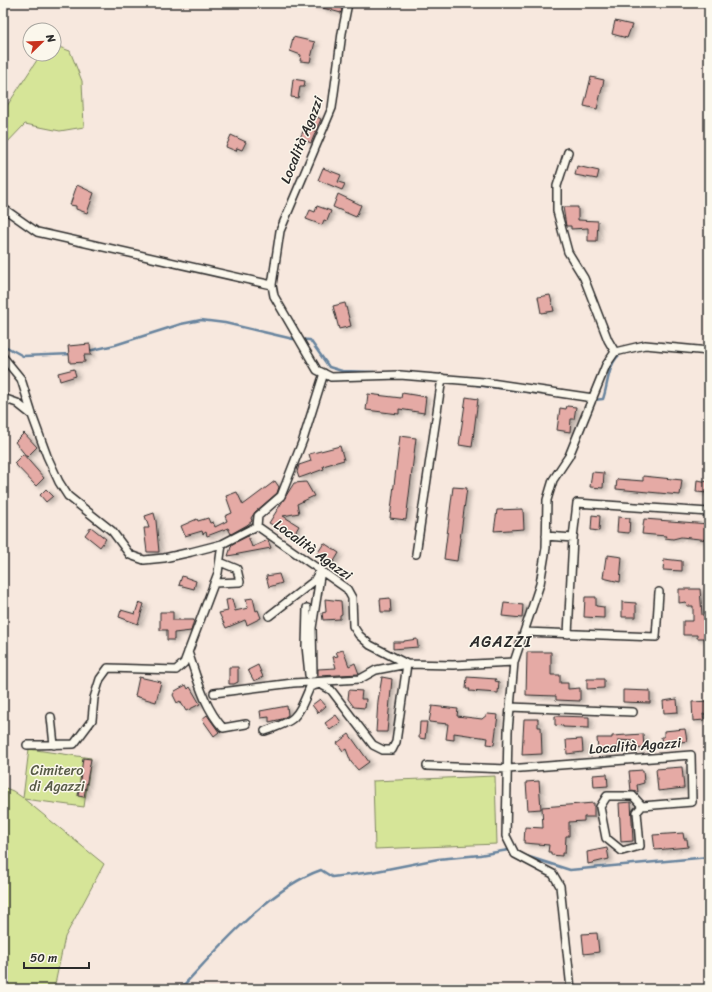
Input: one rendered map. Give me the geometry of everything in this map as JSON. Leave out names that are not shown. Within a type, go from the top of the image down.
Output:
[{"type":"street","name":"Località Agazzi","points":[[257,526],[258,516],[281,496],[303,440],[324,373],[317,370],[309,357],[274,296],[272,285],[280,231],[332,108],[342,33],[348,3]]},
{"type":"street","points":[[568,152],[557,186],[557,211],[568,252],[584,278],[608,340],[615,352]]},
{"type":"street","points":[[3,208],[37,232],[272,285]]},
{"type":"street","points":[[571,989],[560,886],[553,874],[515,854],[506,836],[510,707],[514,662],[540,584],[546,536],[546,500],[552,480],[569,456],[606,365],[615,352],[645,345],[709,351]]},
{"type":"street","name":"Località Agazzi","points":[[3,357],[20,379],[47,456],[59,482],[68,496],[112,531],[130,555],[144,560],[164,558],[222,544],[257,526]]},
{"type":"street","points":[[324,373],[331,377],[400,375],[442,378],[484,382],[593,398]]},
{"type":"street","points":[[416,554],[442,378]]},
{"type":"street","points":[[3,398],[17,403],[32,415]]},
{"type":"street","points":[[568,634],[576,503],[709,512]]},
{"type":"street","name":"Località Agazzi","points":[[257,526],[347,589],[352,598],[353,626],[359,635],[370,645],[407,664]]},
{"type":"street","points":[[546,536],[573,538]]},
{"type":"street","points":[[27,745],[74,744],[92,720],[94,698],[100,679],[108,668],[176,670],[184,663],[214,583],[220,562],[222,544]]},
{"type":"street","points":[[214,583],[240,582],[237,569],[220,562]]},
{"type":"street","points":[[269,616],[314,581],[321,570]]},
{"type":"street","points":[[313,674],[312,628],[321,570]]},
{"type":"street","points":[[524,632],[656,637],[659,592]]},
{"type":"street","points":[[307,608],[306,646],[310,682]]},
{"type":"street","points":[[188,652],[203,696],[216,721],[223,728],[246,724]]},
{"type":"street","name":"Località Agazzi","points":[[214,693],[310,682],[360,679],[376,670],[407,664],[453,665],[514,662]]},
{"type":"street","points":[[266,731],[287,724],[298,715],[310,687],[320,684],[331,690],[373,745],[383,750],[392,750],[396,742],[407,664]]},
{"type":"street","points":[[510,707],[633,712]]},
{"type":"street","points":[[51,717],[54,745]]},
{"type":"street","name":"Località Agazzi","points":[[508,769],[691,755],[692,802],[642,806]]},
{"type":"street","points":[[427,766],[508,769]]},
{"type":"street","points":[[607,796],[633,796],[642,806],[637,812],[640,846],[622,851],[606,838],[600,807],[607,796]]},
{"type":"green space","points":[[62,48],[70,51],[82,81],[84,127],[60,131],[25,124],[3,147],[3,112],[36,62],[62,62]]},
{"type":"green space","name":"Cimitero di Agazzi","points":[[29,749],[91,758],[84,807],[24,799],[104,864],[65,937],[54,989],[3,989],[3,787],[13,791],[23,798]]},
{"type":"green space","points":[[495,776],[497,844],[375,849],[373,781]]},
{"type":"building","points":[[312,3],[343,3],[341,13],[312,5]]},
{"type":"building","points":[[615,21],[632,25],[627,38],[612,34]]},
{"type":"building","points":[[293,37],[315,42],[310,62],[300,61],[301,55],[290,51]]},
{"type":"building","points":[[591,77],[604,80],[597,109],[584,106]]},
{"type":"building","points":[[293,79],[305,81],[304,87],[300,87],[298,98],[291,97]]},
{"type":"building","points":[[311,114],[321,119],[311,143],[300,138]]},
{"type":"building","points":[[231,135],[246,142],[242,150],[237,148],[236,151],[226,147]]},
{"type":"building","points":[[577,166],[599,171],[597,179],[575,175]]},
{"type":"building","points":[[323,168],[341,175],[338,182],[345,184],[342,190],[318,180]]},
{"type":"building","points":[[77,185],[94,193],[87,213],[76,209],[76,206],[70,205]]},
{"type":"building","points":[[338,194],[361,205],[356,217],[333,207]]},
{"type":"building","points":[[317,206],[331,211],[327,221],[324,220],[322,225],[306,219],[310,210],[315,212]]},
{"type":"building","points":[[563,207],[578,207],[578,220],[598,221],[597,241],[588,241],[588,228],[571,229],[571,226],[566,226]]},
{"type":"building","points":[[550,295],[554,311],[541,313],[538,297]]},
{"type":"building","points":[[345,303],[351,326],[339,329],[333,306]]},
{"type":"building","points":[[90,344],[91,355],[84,355],[85,362],[70,363],[68,346]]},
{"type":"building","points":[[74,369],[76,376],[60,381],[58,373]]},
{"type":"building","points":[[402,393],[426,397],[424,413],[399,409],[399,414],[366,410],[368,394],[401,398]]},
{"type":"building","points":[[466,397],[478,399],[472,447],[459,445]]},
{"type":"building","points":[[567,406],[576,407],[574,419],[571,419],[570,432],[557,430],[560,408],[566,409]]},
{"type":"building","points":[[24,433],[37,447],[27,457],[15,442]]},
{"type":"building","points":[[400,436],[416,438],[406,520],[390,518]]},
{"type":"building","points":[[340,446],[344,460],[323,466],[324,469],[299,478],[297,472],[299,465],[311,461],[309,454]]},
{"type":"building","points":[[23,454],[44,478],[36,486],[14,463]]},
{"type":"building","points":[[592,472],[604,473],[603,488],[590,487]]},
{"type":"building","points":[[643,476],[682,480],[680,495],[616,489],[617,479],[643,481]]},
{"type":"building","points":[[697,480],[709,482],[709,493],[696,492]]},
{"type":"building","points":[[275,481],[279,487],[277,493],[255,512],[251,518],[252,521],[247,525],[231,534],[228,528],[207,536],[206,532],[203,534],[202,531],[185,536],[181,526],[197,519],[198,521],[208,518],[210,523],[213,522],[215,527],[227,521],[225,516],[232,513],[226,496],[237,492],[243,505]]},
{"type":"building","points":[[306,482],[314,496],[297,504],[299,513],[283,516],[299,526],[293,536],[269,523],[294,483]]},
{"type":"building","points":[[453,487],[467,488],[457,561],[444,559]]},
{"type":"building","points":[[46,489],[53,496],[46,502],[40,495]]},
{"type":"building","points":[[523,509],[524,529],[494,531],[497,510]]},
{"type":"building","points":[[154,513],[159,552],[147,552],[144,528],[149,528],[145,516]]},
{"type":"building","points":[[592,515],[600,516],[599,531],[591,530]]},
{"type":"building","points":[[618,517],[630,518],[629,533],[617,532]]},
{"type":"building","points":[[644,519],[709,524],[709,540],[681,537],[673,539],[665,538],[666,536],[642,534]]},
{"type":"building","points":[[91,527],[106,539],[100,547],[85,535]]},
{"type":"building","points":[[248,536],[252,547],[268,540],[271,548],[228,556],[232,544]]},
{"type":"building","points":[[324,543],[339,553],[333,563],[317,554]]},
{"type":"building","points":[[608,555],[622,557],[620,582],[603,578],[606,557],[608,558]]},
{"type":"building","points":[[664,559],[682,561],[682,571],[663,570]]},
{"type":"building","points":[[279,574],[282,583],[269,587],[266,576]]},
{"type":"building","points":[[182,576],[196,581],[194,589],[179,585]]},
{"type":"building","points":[[679,589],[700,589],[702,615],[708,615],[709,638],[697,638],[697,635],[683,635],[683,621],[693,621],[693,606],[687,606],[686,602],[679,603]]},
{"type":"building","points":[[585,597],[596,597],[596,606],[604,607],[604,618],[584,617]]},
{"type":"building","points":[[253,598],[256,611],[258,610],[261,618],[247,625],[245,620],[226,628],[219,613],[228,611],[226,600],[232,599],[235,611],[248,608],[246,599]]},
{"type":"building","points":[[390,598],[391,612],[381,612],[380,599]]},
{"type":"building","points":[[325,599],[341,601],[342,614],[340,615],[340,619],[323,620],[322,613],[326,612]]},
{"type":"building","points":[[139,602],[144,604],[138,624],[119,617],[121,610],[135,614]]},
{"type":"building","points":[[622,602],[636,603],[636,617],[622,617]]},
{"type":"building","points":[[504,603],[523,605],[522,618],[502,616]]},
{"type":"building","points":[[160,612],[173,612],[173,620],[194,620],[191,631],[174,633],[174,640],[167,640],[167,630],[160,630]]},
{"type":"building","points":[[417,639],[418,647],[393,649],[393,642],[404,642]]},
{"type":"building","points":[[343,650],[349,666],[355,663],[359,674],[318,676],[318,669],[336,668],[333,657],[338,656],[336,652]]},
{"type":"building","points":[[527,652],[551,652],[551,675],[560,675],[560,683],[568,683],[568,689],[580,688],[580,701],[556,700],[556,696],[526,695]]},
{"type":"building","points":[[258,665],[263,677],[254,681],[248,670]]},
{"type":"building","points":[[229,667],[238,667],[238,682],[234,684],[229,684]]},
{"type":"building","points":[[139,677],[161,682],[156,702],[135,696]]},
{"type":"building","points":[[382,677],[392,679],[387,732],[376,732],[378,701]]},
{"type":"building","points":[[467,677],[496,679],[495,681],[499,682],[498,693],[469,691],[470,689],[466,689]]},
{"type":"building","points":[[587,679],[604,679],[604,688],[587,689]]},
{"type":"building","points":[[186,685],[188,689],[190,687],[200,704],[186,711],[180,701],[177,703],[173,695],[175,691]]},
{"type":"building","points":[[349,690],[362,691],[361,699],[366,699],[365,708],[354,707],[348,699]]},
{"type":"building","points":[[623,690],[650,691],[650,703],[623,702]]},
{"type":"building","points":[[320,699],[326,706],[318,713],[312,705]]},
{"type":"building","points":[[677,699],[678,712],[664,713],[663,701]]},
{"type":"building","points":[[709,701],[709,714],[703,714],[704,720],[693,721],[692,702]]},
{"type":"building","points":[[287,706],[288,715],[282,719],[269,722],[269,717],[261,718],[260,711]]},
{"type":"building","points":[[432,706],[458,709],[457,716],[482,719],[488,714],[498,715],[494,745],[487,744],[488,738],[454,733],[454,740],[446,739],[448,724],[429,722]]},
{"type":"building","points":[[207,715],[219,732],[214,736],[202,719]]},
{"type":"building","points":[[336,715],[341,722],[330,730],[325,723]]},
{"type":"building","points":[[555,716],[589,717],[589,728],[563,727],[555,725]]},
{"type":"building","points":[[524,719],[538,719],[538,727],[541,727],[542,754],[522,755]]},
{"type":"building","points":[[420,722],[427,722],[425,739],[419,738]]},
{"type":"building","points":[[685,729],[687,741],[662,745],[661,737],[664,737],[664,731]]},
{"type":"building","points":[[349,734],[369,762],[358,770],[351,762],[346,749],[343,751],[337,743]]},
{"type":"building","points":[[643,734],[644,748],[633,749],[633,741],[618,740],[618,750],[598,751],[597,738],[612,738],[612,736]]},
{"type":"building","points":[[582,739],[583,752],[567,754],[566,740]]},
{"type":"building","points":[[83,758],[91,759],[84,797],[78,796]]},
{"type":"building","points":[[682,767],[684,788],[658,791],[656,769]]},
{"type":"building","points":[[643,770],[644,783],[637,785],[638,792],[631,791],[629,771]]},
{"type":"building","points":[[607,774],[608,786],[594,787],[593,775]]},
{"type":"building","points":[[539,781],[541,809],[528,810],[526,782]]},
{"type":"building","points":[[631,802],[633,841],[621,842],[619,803]]},
{"type":"building","points":[[594,803],[594,817],[584,817],[584,821],[569,822],[569,836],[566,836],[565,853],[562,853],[562,856],[551,855],[551,852],[548,852],[549,845],[524,843],[525,827],[543,828],[542,807]]},
{"type":"building","points":[[683,833],[684,839],[687,839],[688,847],[655,850],[653,835]]},
{"type":"building","points":[[607,848],[609,859],[588,864],[587,852]]},
{"type":"building","points":[[597,933],[599,952],[584,954],[582,934]]},
{"type":"waterway","points":[[88,351],[115,345],[181,324],[201,320],[225,323],[293,339],[310,340],[329,367],[342,371],[374,372]]},
{"type":"waterway","points":[[3,345],[23,356],[72,354]]},
{"type":"waterway","points":[[593,400],[603,399],[611,368],[617,357],[622,353]]},
{"type":"waterway","points":[[476,385],[586,400]]},
{"type":"waterway","points":[[180,989],[245,921],[282,891],[321,870],[332,877],[372,872],[438,859],[480,855],[508,850],[513,852]]},
{"type":"waterway","points":[[523,855],[570,870],[709,857]]},
{"type":"district","name":"AGAZZI","points":[[501,641]]}]
